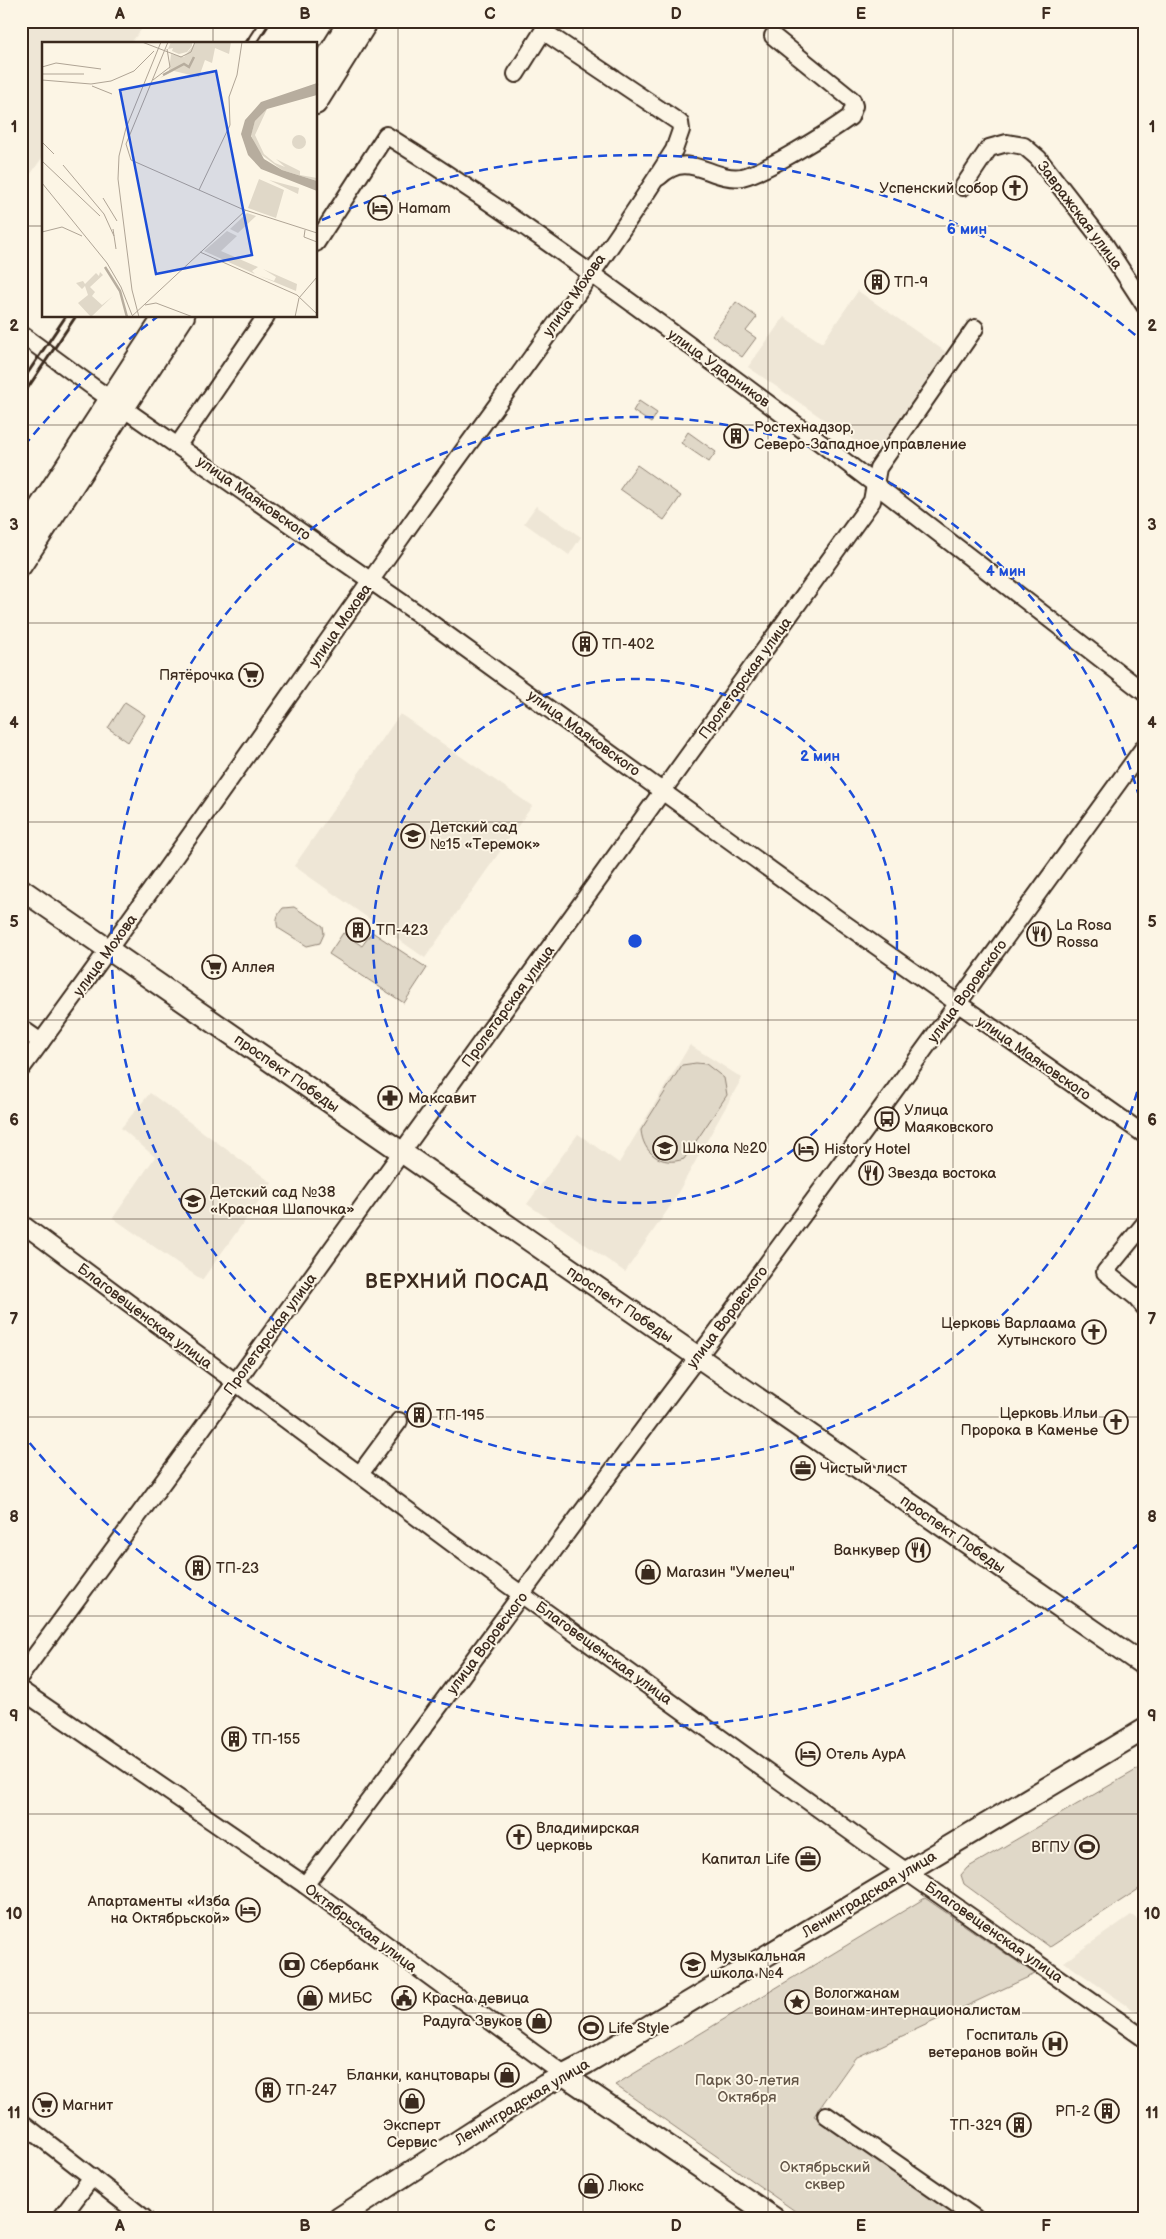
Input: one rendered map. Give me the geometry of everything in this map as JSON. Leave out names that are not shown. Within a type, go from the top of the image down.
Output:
[{"type":"main road","points":[[318,71],[349,21]]},
{"type":"main road","points":[[318,101],[368,21]]},
{"type":"main road","points":[[21,566],[117,404],[163,318]]},
{"type":"main road","points":[[21,535],[182,318]]},
{"type":"main road","name":"проспект Победы","points":[[21,890],[1145,1666]]},
{"type":"main road","name":"Ленинградская улица","points":[[339,2218],[463,2137],[564,2075],[1145,1729]]},
{"type":"main road","name":"Октябрьская улица","points":[[564,2075],[774,2218]]},
{"type":"street","name":"улица Мохова","points":[[21,1069],[110,950],[656,180],[677,145],[681,130],[680,123],[543,31],[516,74]]},
{"type":"street","points":[[656,180],[674,166],[686,165],[698,166],[726,177],[742,177],[772,164],[850,117],[854,106],[852,100],[773,36]]},
{"type":"street","name":"улица Ударников","points":[[318,240],[386,135],[443,170],[590,273],[876,484],[1145,692]]},
{"type":"street","name":"Завражская улица","points":[[963,187],[989,148],[1007,143],[1024,146],[1038,158],[1104,243],[1145,306]]},
{"type":"street","points":[[178,445],[265,318]]},
{"type":"street","name":"Пролетарская улица","points":[[21,1675],[402,1153],[872,501],[878,468],[975,328]]},
{"type":"street","name":"улица Маяковского","points":[[21,334],[117,404],[371,580],[958,1004],[1145,1135]]},
{"type":"street","name":"улица Воровского","points":[[305,1886],[523,1595],[680,1377],[697,1358],[958,1004],[1145,746]]},
{"type":"street","points":[[21,1028],[41,1042]]},
{"type":"street","name":"Благовещенская улица","points":[[21,1223],[523,1595],[907,1871],[1145,2039]]},
{"type":"street","points":[[1145,1223],[1105,1272],[1136,1297],[1145,1308]]},
{"type":"street","points":[[360,1474],[399,1421]]},
{"type":"street","name":"Октябрьская улица","points":[[21,1690],[305,1886],[564,2075]]},
{"type":"street","points":[[826,2115],[975,2218]]},
{"type":"street","points":[[21,2122],[144,2218]]},
{"type":"street","points":[[61,2218],[92,2177]]},
{"type":"shaded area","points":[[21,21],[148,21],[132,42],[42,42],[42,158],[21,188]]},
{"type":"shaded area","points":[[858,291],[946,352],[875,455],[748,367],[784,317],[822,343]]},
{"type":"shaded area","points":[[536,506],[581,537],[569,555],[524,523]]},
{"type":"shaded area","name":"Детский сад №15 «Теремок»","points":[[400,714],[532,806],[425,958],[294,866]]},
{"type":"shaded area","name":"Школа №20","points":[[690,1045],[742,1078],[671,1205],[625,1272],[527,1204],[578,1134],[619,1163]]},
{"type":"shaded area","name":"Детский сад №38 «Красная Шапочка»","points":[[150,1093],[272,1183],[202,1280],[113,1218],[155,1157],[121,1128]]},
{"type":"shaded area","points":[[1131,1915],[1145,1924],[1145,2018],[1064,1962]]},
{"type":"green space","points":[[736,302],[757,317],[746,331],[756,338],[742,357],[712,335]]},
{"type":"green space","points":[[639,401],[657,413],[651,423],[633,411]]},
{"type":"green space","points":[[688,432],[716,452],[709,462],[681,443]]},
{"type":"green space","points":[[637,465],[681,496],[664,520],[620,489]]},
{"type":"green space","points":[[125,702],[145,715],[128,742],[108,728]]},
{"type":"green space","points":[[294,907],[323,926],[324,934],[320,943],[307,946],[278,928],[277,919],[281,910]]},
{"type":"green space","points":[[372,932],[427,968],[404,1003],[329,954],[343,933],[362,946]]},
{"type":"green space","points":[[706,1064],[724,1078],[727,1095],[684,1159],[668,1161],[661,1159],[649,1151],[642,1138],[641,1130],[682,1065]]},
{"type":"green space","name":"ВГПУ","points":[[1145,1765],[1145,1885],[1050,1947],[964,1884],[961,1875],[967,1868]]},
{"type":"green space","name":"Парк 30-летия Октября","points":[[925,1898],[1035,1974],[855,2058],[814,2116],[962,2218],[805,2218],[615,2085]]},
{"type":"railway","points":[[246,42],[260,21]]},
{"type":"railway","points":[[257,42],[271,21]]},
{"type":"railway","points":[[21,383],[65,318]]},
{"type":"railway","points":[[21,398],[75,318]]},
{"type":"place","name":"Успенский собор","points":[[1015,188]]},
{"type":"place","name":"Hamam","points":[[380,208]]},
{"type":"place","name":"ТП-9","points":[[877,282]]},
{"type":"place","name":"Ростехнадзор, Северо-Западное управление","points":[[736,436]]},
{"type":"place","name":"ТП-402","points":[[585,644]]},
{"type":"place","name":"Пятёрочка","points":[[251,675]]},
{"type":"place","name":"Детский сад №15 «Теремок»","points":[[413,836]]},
{"type":"place","name":"ТП-423","points":[[358,930]]},
{"type":"place","name":"La Rosa Rossa","points":[[1039,934]]},
{"type":"place","name":"Аллея","points":[[214,967]]},
{"type":"place","name":"Максавит","points":[[390,1098]]},
{"type":"place","name":"Улица Маяковского","points":[[887,1119]]},
{"type":"place","name":"Школа №20","points":[[665,1148]]},
{"type":"place","name":"History Hotel","points":[[806,1149]]},
{"type":"place","name":"Звезда востока","points":[[871,1173]]},
{"type":"place","name":"Детский сад №38 «Красная Шапочка»","points":[[193,1201]]},
{"type":"place","name":"Церковь Варлаама Хутынского","points":[[1094,1332]]},
{"type":"place","name":"ТП-195","points":[[419,1415]]},
{"type":"place","name":"Церковь Ильи Пророка в Каменье","points":[[1116,1422]]},
{"type":"place","name":"Чистый лист","points":[[803,1468]]},
{"type":"place","name":"Ванкувер","points":[[918,1550]]},
{"type":"place","name":"ТП-23","points":[[198,1568]]},
{"type":"place","name":"Магазин \"Умелец\"","points":[[648,1572]]},
{"type":"place","name":"ТП-155","points":[[234,1739]]},
{"type":"place","name":"Отель АурА","points":[[808,1754]]},
{"type":"place","name":"Владимирская церковь","points":[[519,1837]]},
{"type":"place","name":"ВГПУ","points":[[1087,1847]]},
{"type":"place","name":"Капитал Life","points":[[808,1859]]},
{"type":"place","name":"Апартаменты «Изба на Октябрьской»","points":[[248,1910]]},
{"type":"place","name":"Сбербанк","points":[[292,1965]]},
{"type":"place","name":"Музыкальная школа №4","points":[[693,1965]]},
{"type":"place","name":"МИБС","points":[[310,1998]]},
{"type":"place","name":"Красна девица","points":[[404,1998]]},
{"type":"place","name":"Вологжанам воинам-интернационалистам","points":[[797,2002]]},
{"type":"place","name":"Радуга Звуков","points":[[539,2021]]},
{"type":"place","name":"Life Style","points":[[591,2028]]},
{"type":"place","name":"Госпиталь ветеранов войн","points":[[1055,2044]]},
{"type":"place","name":"Бланки, канцтовары","points":[[507,2075]]},
{"type":"place","name":"ТП-247","points":[[268,2090]]},
{"type":"place","name":"Эксперт Сервис","points":[[412,2101]]},
{"type":"place","name":"Магнит","points":[[45,2105]]},
{"type":"place","name":"РП-2","points":[[1107,2111]]},
{"type":"place","name":"ТП-329","points":[[1019,2125]]},
{"type":"place","name":"Люкс","points":[[591,2186]]},
{"type":"district","name":"ВЕРХНИЙ ПОСАД","points":[[457,1281]]},
{"type":"park label","name":"Октябрьский сквер","points":[[825,2176]]}]
